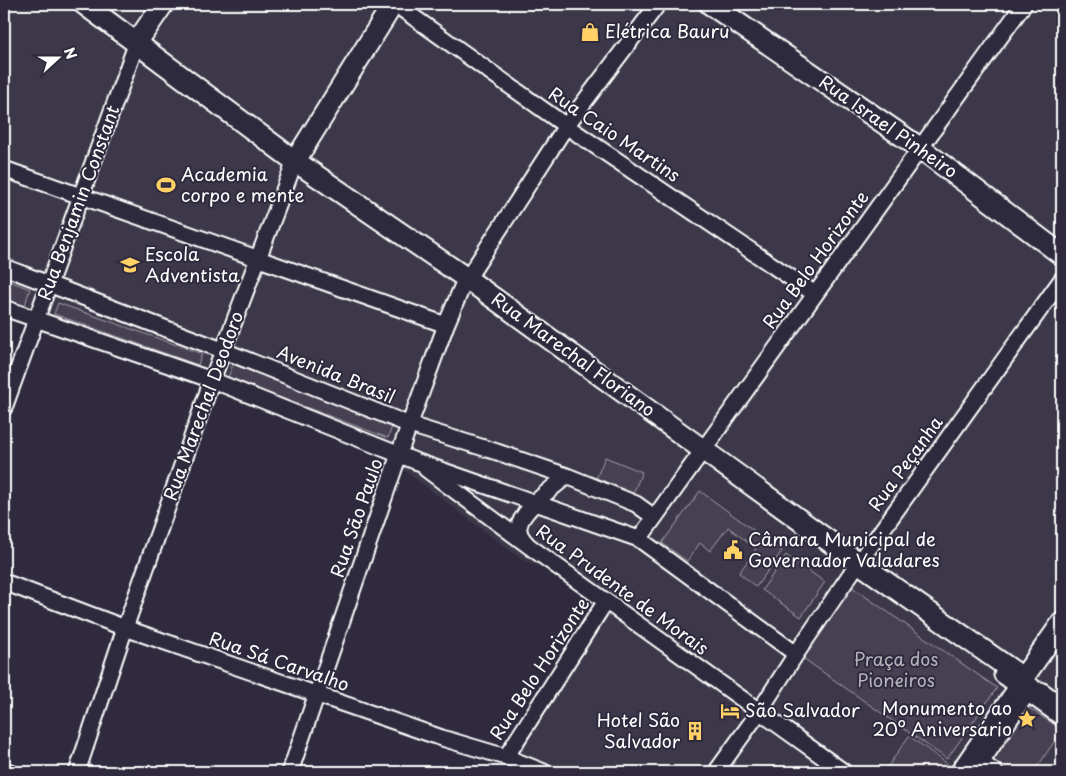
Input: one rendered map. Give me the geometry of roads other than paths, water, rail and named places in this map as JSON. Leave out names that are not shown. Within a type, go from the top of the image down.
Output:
[{"type":"main road","name":"Rua Marechal Floriano","points":[[84,4],[295,161],[466,278],[700,454],[1025,686]]},
{"type":"main road","name":"Rua Benjamin Constant","points":[[137,42],[163,4]]},
{"type":"main road","name":"Rua Marechal Deodoro","points":[[295,161],[394,4]]},
{"type":"main road","name":"Rua Israel Pinheiro","points":[[710,4],[920,148],[1062,255]]},
{"type":"main road","points":[[1025,686],[1062,623]]},
{"type":"main road","points":[[1025,686],[1062,643]]},
{"type":"street","name":"Rua Caio Martins","points":[[394,4],[566,126],[814,294]]},
{"type":"street","name":"Rua São Paulo","points":[[290,772],[399,454],[406,426],[466,278],[566,126],[658,4]]},
{"type":"street","name":"Rua Belo Horizonte","points":[[639,539],[1024,4]]},
{"type":"street","name":"Rua Benjamin Constant","points":[[4,408],[137,42]]},
{"type":"street","name":"Rua Marechal Deodoro","points":[[77,772],[222,350],[295,161]]},
{"type":"street","points":[[4,169],[82,195],[446,326]]},
{"type":"street","name":"Avenida Brasil","points":[[4,267],[222,350],[406,426],[498,452],[567,476],[636,504],[654,518]]},
{"type":"street","name":"Rua Peçanha","points":[[716,772],[759,712],[856,566],[1062,279]]},
{"type":"street","points":[[4,308],[212,380],[415,461],[639,539],[796,654]]},
{"type":"street","points":[[406,426],[415,461]]},
{"type":"street","name":"Rua Prudente de Morais","points":[[415,461],[533,549],[844,772]]},
{"type":"street","points":[[533,549],[521,537],[518,529],[522,518],[536,502],[567,476]]},
{"type":"street","name":"Rua Sá Carvalho","points":[[4,582],[125,628],[442,738],[506,757],[544,772]]},
{"type":"street","name":"Rua Belo Horizonte","points":[[506,757],[606,601]]},
{"type":"street","points":[[995,772],[978,768],[1025,686]]},
{"type":"street","points":[[958,772],[1025,686]]},
{"type":"street","name":"Rua Marechal Floriano","points":[[1025,686],[1062,705]]},
{"type":"street","name":"Rua Marechal Floriano","points":[[1025,686],[1062,718]]},
{"type":"street","points":[[4,770],[10,772]]},
{"type":"place","name":"Elétrica Bauru","points":[[590,32]]},
{"type":"place","name":"Academia corpo e mente","points":[[166,185]]},
{"type":"place","name":"Escola Adventista","points":[[130,265]]},
{"type":"place","name":"Câmara Municipal de Governador Valadares","points":[[733,550]]},
{"type":"place","name":"São Salvador","points":[[730,711]]},
{"type":"place","name":"Monumento ao 20º Aniversário","points":[[1027,719]]},
{"type":"place","name":"Hotel São Salvador","points":[[695,731]]},
{"type":"park label","name":"Praça dos Pioneiros","points":[[896,670]]}]
